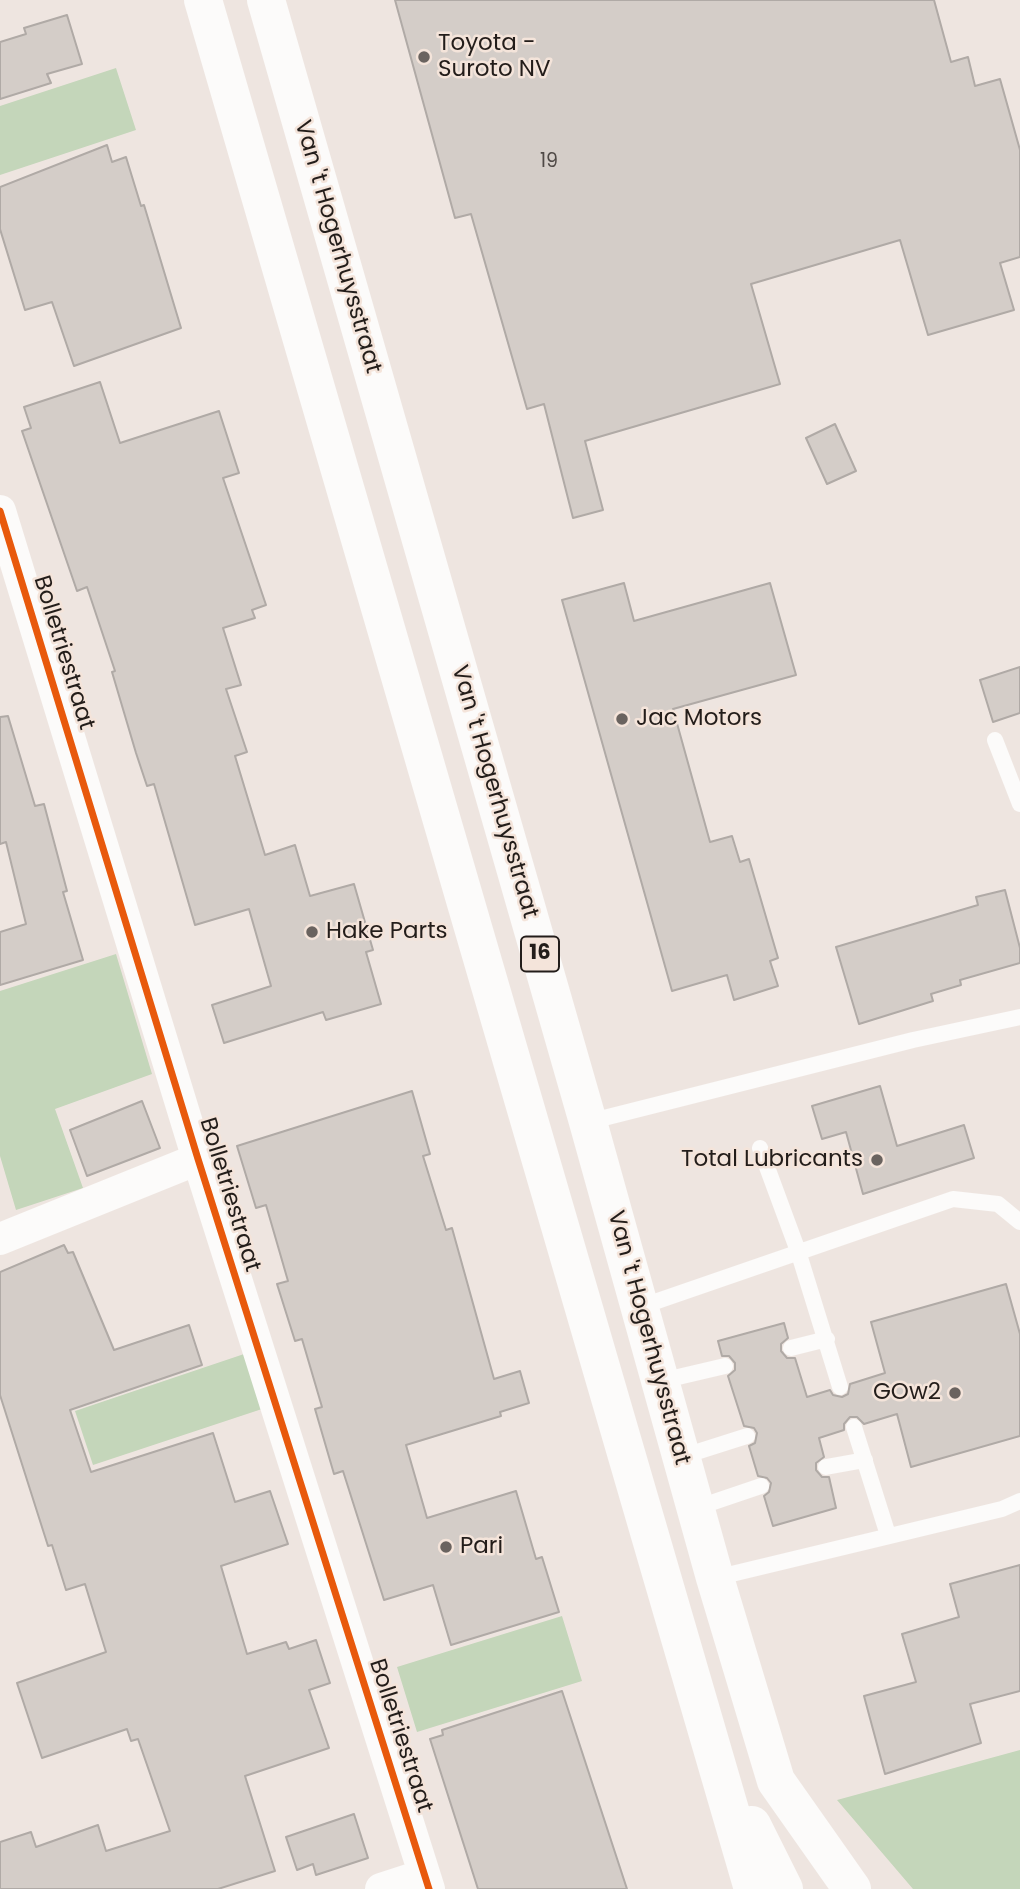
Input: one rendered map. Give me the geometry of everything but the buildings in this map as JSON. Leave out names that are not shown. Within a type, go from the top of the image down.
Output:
[{"type":"main road","name":"16","points":[[203,0],[753,1889]]},
{"type":"main road","name":"Van 't Hogerhuysstraat","points":[[269,1],[589,1122],[715,1578],[776,1781],[852,1889]]},
{"type":"main road","points":[[711,1744],[784,1889]]},
{"type":"street","name":"Bolletriestraat","points":[[0,511],[198,1159],[426,1882]]},
{"type":"street","points":[[0,1239],[198,1159]]},
{"type":"street","points":[[381,1889],[426,1882]]},
{"type":"lane","points":[[995,740],[1020,804]]},
{"type":"lane","points":[[589,1122],[913,1040],[1020,1017]]},
{"type":"lane","points":[[760,1148],[798,1251],[840,1387]]},
{"type":"lane","points":[[640,1307],[953,1199],[998,1204],[1020,1222]]},
{"type":"lane","points":[[792,1348],[827,1339]]},
{"type":"lane","points":[[661,1381],[725,1366]]},
{"type":"lane","points":[[855,1427],[888,1535]]},
{"type":"lane","points":[[681,1457],[747,1436]]},
{"type":"lane","points":[[826,1467],[865,1460]]},
{"type":"lane","points":[[696,1508],[761,1486]]},
{"type":"lane","points":[[715,1578],[1002,1509],[1020,1501]]},
{"type":"green space","points":[[116,68],[136,130],[0,175],[0,106]]},
{"type":"green space","points":[[116,954],[152,1074],[55,1109],[83,1188],[16,1210],[0,1156],[0,991]]},
{"type":"green space","points":[[247,1353],[265,1408],[93,1465],[75,1411]]},
{"type":"green space","points":[[562,1616],[582,1681],[417,1732],[397,1667]]},
{"type":"green space","points":[[1020,1750],[1020,1889],[913,1889],[837,1800]]},
{"type":"cycle path","points":[[0,511],[198,1159],[429,1889]]},
{"type":"place","name":"Toyota - Suroto NV","points":[[424,57]]},
{"type":"place","name":"Jac Motors","points":[[622,719]]},
{"type":"place","name":"Hake Parts","points":[[312,932]]},
{"type":"place","name":"Total Lubricants","points":[[877,1160]]},
{"type":"place","name":"GOw2","points":[[955,1393]]},
{"type":"place","name":"Pari","points":[[446,1547]]}]
